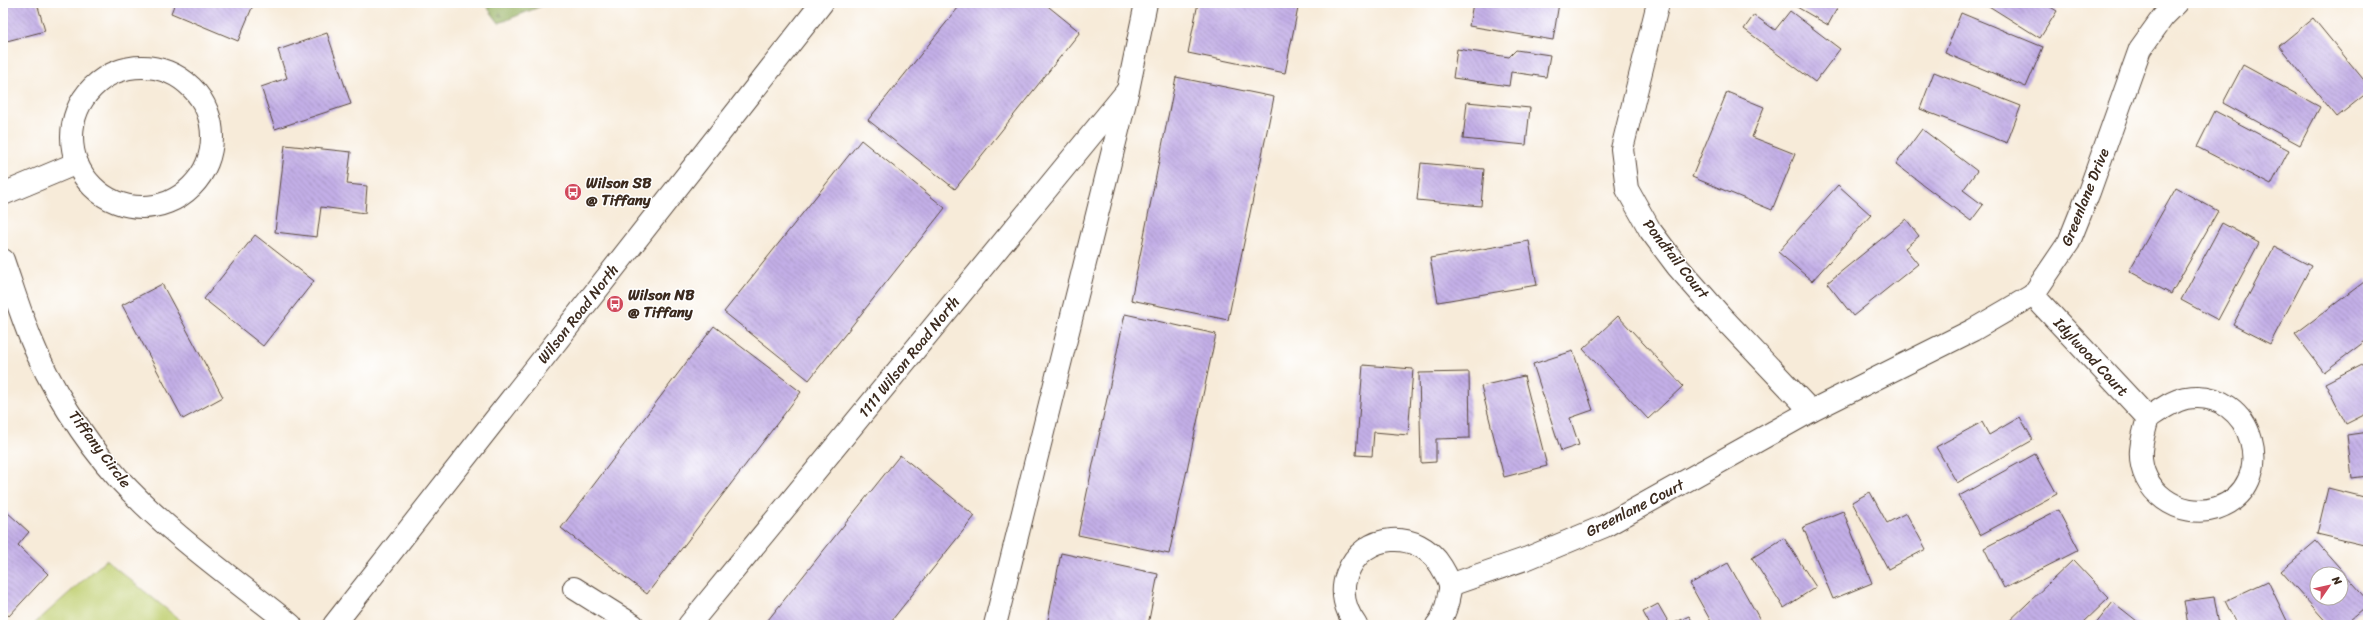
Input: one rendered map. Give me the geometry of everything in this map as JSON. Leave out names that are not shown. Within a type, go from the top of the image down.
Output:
[{"type":"street","name":"Wilson Road North","points":[[334,625],[822,3]]},
{"type":"street","name":"1111 Wilson Road North","points":[[994,625],[1128,90],[1146,3]]},
{"type":"street","name":"Pondtail Court","points":[[1658,3],[1622,149],[1627,189],[1650,230],[1677,266],[1720,315],[1811,412]]},
{"type":"street","name":"Greenlane Drive","points":[[1811,412],[1973,330],[2033,295],[2069,242],[2090,192],[2140,50],[2163,17],[2178,3]]},
{"type":"street","points":[[137,65],[173,73],[201,97],[213,132],[206,169],[182,197],[147,209],[110,202],[90,183],[77,163],[70,142],[77,106],[102,78],[137,65]]},
{"type":"street","name":"1111 Wilson Road North","points":[[689,625],[1128,90]]},
{"type":"street","points":[[3,194],[77,163]]},
{"type":"street","name":"Tiffany Circle","points":[[3,260],[31,339],[53,382],[82,430],[118,478],[169,528],[291,625]]},
{"type":"street","name":"Idylwood Court","points":[[2033,295],[2148,418]]},
{"type":"street","points":[[2204,397],[2222,403],[2237,414],[2248,429],[2252,441],[2253,466],[2246,484],[2234,498],[2217,508],[2198,511],[2180,508],[2164,500],[2150,486],[2143,470],[2140,451],[2148,418],[2168,405],[2185,398],[2204,397]]},
{"type":"street","name":"Greenlane Court","points":[[1450,585],[1528,558],[1605,526],[1811,412]]},
{"type":"street","points":[[1356,625],[1348,614],[1344,597],[1344,581],[1350,566],[1361,553],[1374,543],[1390,539],[1407,540],[1422,546],[1435,556],[1450,585],[1447,607],[1437,625]]},
{"type":"street","points":[[574,588],[633,625]]},
{"type":"green space","points":[[484,3],[549,3],[499,23]]},
{"type":"green space","points":[[106,560],[186,625],[33,625]]},
{"type":"building","points":[[3,3],[37,3],[45,31],[3,42]]},
{"type":"building","points":[[79,3],[89,3],[81,6]]},
{"type":"building","points":[[175,3],[254,3],[238,41],[171,13]]},
{"type":"building","points":[[962,3],[1044,3],[1080,32],[955,189],[868,120]]},
{"type":"building","points":[[1198,3],[1299,3],[1285,73],[1188,53]]},
{"type":"building","points":[[1473,3],[1559,3],[1553,40],[1469,26]]},
{"type":"building","points":[[1790,3],[1840,3],[1828,25]]},
{"type":"building","points":[[1984,3],[2044,3],[2057,11],[2040,38]]},
{"type":"building","points":[[1790,11],[1840,49],[1815,82],[1744,29],[1754,15],[1775,30]]},
{"type":"building","points":[[1961,13],[2043,47],[2026,87],[1945,53]]},
{"type":"building","points":[[2313,18],[2368,85],[2368,92],[2337,117],[2279,46]]},
{"type":"building","points":[[327,33],[351,104],[275,129],[261,87],[287,78],[278,50]]},
{"type":"building","points":[[1457,49],[1509,57],[1516,50],[1550,55],[1546,77],[1511,72],[1509,86],[1453,78]]},
{"type":"building","points":[[3,55],[6,66],[3,67]]},
{"type":"building","points":[[2243,65],[2320,107],[2300,145],[2223,103]]},
{"type":"building","points":[[1934,72],[2021,106],[2007,143],[1920,109]]},
{"type":"building","points":[[1176,77],[1274,97],[1228,320],[1131,300]]},
{"type":"building","points":[[1727,92],[1764,107],[1752,137],[1795,154],[1772,210],[1692,177]]},
{"type":"building","points":[[1467,102],[1530,108],[1526,145],[1463,139]]},
{"type":"building","points":[[2215,111],[2289,150],[2271,185],[2197,147]]},
{"type":"building","points":[[1922,129],[1977,171],[1963,190],[1983,205],[1971,221],[1896,164]]},
{"type":"building","points":[[861,140],[945,208],[809,380],[724,312]]},
{"type":"building","points":[[285,145],[351,152],[347,184],[367,186],[365,213],[321,207],[317,237],[275,232]]},
{"type":"building","points":[[1421,163],[1484,169],[1481,206],[1417,200]]},
{"type":"building","points":[[1838,185],[1871,215],[1812,281],[1778,252]]},
{"type":"building","points":[[2176,188],[2218,211],[2171,294],[2129,271]]},
{"type":"building","points":[[1906,219],[1919,236],[1905,248],[1918,264],[1853,316],[1827,283]]},
{"type":"building","points":[[2222,223],[2259,243],[2218,320],[2181,300]]},
{"type":"building","points":[[255,235],[314,281],[263,346],[204,299]]},
{"type":"building","points":[[1529,241],[1537,285],[1438,302],[1430,258]]},
{"type":"building","points":[[2274,247],[2311,266],[2270,344],[2233,325]]},
{"type":"building","points":[[2368,279],[2368,339],[2324,372],[2295,334]]},
{"type":"building","points":[[162,284],[223,397],[183,419],[122,305]]},
{"type":"building","points":[[1125,314],[1216,334],[1169,554],[1078,535]]},
{"type":"building","points":[[1618,316],[1683,386],[1648,419],[1583,349]]},
{"type":"building","points":[[714,326],[801,392],[647,594],[561,528]]},
{"type":"building","points":[[1573,351],[1593,410],[1570,418],[1579,445],[1561,451],[1533,364]]},
{"type":"building","points":[[2368,361],[2368,413],[2346,424],[2325,383]]},
{"type":"building","points":[[1363,365],[1413,369],[1408,435],[1374,432],[1372,456],[1356,455]]},
{"type":"building","points":[[1469,372],[1470,438],[1436,439],[1436,462],[1421,463],[1419,373]]},
{"type":"building","points":[[1524,376],[1547,466],[1504,477],[1481,386]]},
{"type":"building","points":[[2020,417],[2033,440],[1957,483],[1936,447],[1982,422],[1989,435]]},
{"type":"building","points":[[2368,432],[2368,476],[2352,478],[2347,435]]},
{"type":"building","points":[[2035,454],[2057,494],[1980,535],[1959,496]]},
{"type":"building","points":[[900,455],[975,516],[888,625],[764,625]]},
{"type":"building","points":[[2328,488],[2368,498],[2368,546],[2317,534]]},
{"type":"building","points":[[1870,492],[1887,523],[1906,513],[1926,549],[1888,569],[1852,502]]},
{"type":"building","points":[[2058,510],[2079,550],[2004,588],[1984,548]]},
{"type":"building","points":[[1843,511],[1872,583],[1833,599],[1803,527]]},
{"type":"building","points":[[7,512],[29,532],[18,545],[48,574],[9,616],[3,610],[3,517]]},
{"type":"building","points":[[1784,538],[1816,587],[1784,608],[1752,558]]},
{"type":"building","points":[[2316,541],[2338,566],[2309,566],[2309,602],[2281,571]]},
{"type":"building","points":[[1061,553],[1158,574],[1148,625],[1047,625]]},
{"type":"building","points":[[2073,560],[2109,598],[2081,625],[2005,625]]},
{"type":"building","points":[[1728,563],[1763,625],[1713,625],[1690,584]]},
{"type":"building","points":[[2349,578],[2368,600],[2368,605],[2344,625],[2329,625],[2312,606],[2349,606]]},
{"type":"building","points":[[2268,581],[2289,625],[2237,625],[2225,601]]},
{"type":"building","points":[[2214,597],[2219,625],[2188,625],[2184,601]]},
{"type":"building","points":[[2113,602],[2142,625],[2095,625]]},
{"type":"building","points":[[1658,604],[1670,625],[1650,625],[1643,612]]},
{"type":"building","points":[[1689,616],[1695,625],[1670,625]]},
{"type":"place","name":"Wilson SB @ Tiffany","points":[[573,192]]},
{"type":"place","name":"Wilson NB @ Tiffany","points":[[615,304]]}]
